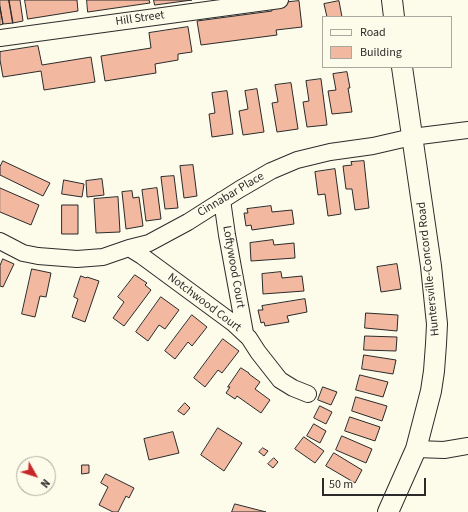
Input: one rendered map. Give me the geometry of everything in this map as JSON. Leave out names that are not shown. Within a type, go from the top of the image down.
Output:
[{"type":"main road","points":[[392,0],[394,16]]},
{"type":"main road","name":"Huntersville-Concord Road","points":[[388,512],[416,449],[431,391],[437,324],[431,266],[402,68]]},
{"type":"street","name":"Hill Street","points":[[0,38],[280,0]]},
{"type":"street","name":"Cinnabar Place","points":[[0,241],[23,253],[38,256],[77,259],[103,257],[149,243],[188,222],[271,171],[297,160],[330,152],[373,146],[412,137],[468,130]]},
{"type":"street","name":"Loftywood Court","points":[[222,200],[245,333]]},
{"type":"street","name":"Notchwood Court","points":[[129,248],[142,256],[245,333],[280,380],[293,388],[308,394]]},
{"type":"street","points":[[416,449],[444,450],[468,446]]},
{"type":"building","points":[[0,0],[9,0],[13,23],[3,24]]},
{"type":"building","points":[[9,0],[20,0],[23,21],[13,23]]},
{"type":"building","points":[[25,0],[77,0],[78,11],[28,19]]},
{"type":"building","points":[[87,0],[149,0],[150,3],[88,12]]},
{"type":"building","points":[[154,0],[192,0],[155,5]]},
{"type":"building","points":[[299,1],[302,27],[276,30],[277,35],[201,45],[197,21],[272,11],[271,4]]},
{"type":"building","points":[[339,1],[342,16],[327,16],[324,4]]},
{"type":"building","points":[[0,7],[3,24],[0,25]]},
{"type":"building","points":[[188,27],[192,52],[178,54],[178,60],[155,64],[156,73],[105,81],[101,56],[151,48],[149,33]]},
{"type":"building","points":[[38,46],[42,65],[91,57],[95,82],[44,90],[41,71],[3,77],[0,52]]},
{"type":"building","points":[[347,72],[352,112],[332,114],[328,91],[336,90],[333,74]]},
{"type":"building","points":[[321,79],[327,125],[307,127],[303,102],[309,101],[306,81]]},
{"type":"building","points":[[291,83],[298,129],[277,132],[272,103],[278,102],[275,85]]},
{"type":"building","points":[[257,89],[264,132],[243,135],[239,111],[248,109],[245,91]]},
{"type":"building","points":[[227,91],[233,134],[212,137],[209,114],[215,113],[212,93]]},
{"type":"building","points":[[3,161],[50,183],[43,196],[0,175],[0,167]]},
{"type":"building","points":[[364,161],[369,208],[355,210],[352,189],[346,189],[343,166],[352,165],[351,162]]},
{"type":"building","points":[[193,165],[197,196],[184,198],[180,166]]},
{"type":"building","points":[[335,169],[341,214],[328,216],[325,194],[318,195],[315,172]]},
{"type":"building","points":[[174,176],[178,208],[165,209],[161,177]]},
{"type":"building","points":[[102,179],[104,195],[87,197],[86,181]]},
{"type":"building","points":[[64,180],[84,184],[82,197],[62,194]]},
{"type":"building","points":[[0,188],[39,205],[31,225],[0,212]]},
{"type":"building","points":[[157,188],[161,219],[146,221],[142,190]]},
{"type":"building","points":[[132,191],[133,198],[139,197],[143,226],[126,229],[122,192]]},
{"type":"building","points":[[118,197],[120,232],[96,233],[94,199]]},
{"type":"building","points":[[62,205],[78,205],[78,234],[62,234]]},
{"type":"building","points":[[271,206],[272,212],[292,210],[294,224],[252,230],[251,225],[246,226],[244,213],[248,213],[247,209]]},
{"type":"building","points":[[273,240],[274,245],[294,243],[295,258],[251,261],[250,243]]},
{"type":"building","points":[[3,259],[14,264],[3,287],[0,286],[0,266]]},
{"type":"building","points":[[397,264],[401,289],[381,292],[377,267]]},
{"type":"building","points":[[32,269],[51,273],[46,297],[40,296],[35,317],[22,314]]},
{"type":"building","points":[[281,272],[282,278],[302,276],[304,291],[263,294],[262,274]]},
{"type":"building","points":[[135,275],[147,283],[145,285],[151,290],[124,326],[113,318],[124,302],[118,297]]},
{"type":"building","points":[[81,276],[99,281],[85,322],[72,317],[78,299],[74,297]]},
{"type":"building","points":[[161,297],[179,310],[165,329],[159,325],[148,341],[136,332]]},
{"type":"building","points":[[305,299],[307,312],[287,316],[289,322],[265,326],[264,322],[261,323],[258,310],[263,310],[262,306]]},
{"type":"building","points":[[366,313],[398,315],[397,331],[365,328]]},
{"type":"building","points":[[192,315],[207,327],[192,346],[188,342],[175,359],[165,351]]},
{"type":"building","points":[[365,336],[397,337],[396,351],[364,350]]},
{"type":"building","points":[[223,339],[239,351],[222,373],[218,370],[205,387],[194,378]]},
{"type":"building","points":[[364,355],[396,360],[393,374],[362,369]]},
{"type":"building","points":[[241,368],[260,382],[255,389],[270,400],[261,413],[237,396],[235,399],[226,393],[230,387],[228,387]]},
{"type":"building","points":[[360,375],[388,382],[383,397],[356,390]]},
{"type":"building","points":[[323,387],[337,392],[331,405],[318,400]]},
{"type":"building","points":[[356,397],[387,406],[382,421],[352,411]]},
{"type":"building","points":[[185,403],[190,408],[184,415],[178,411]]},
{"type":"building","points":[[320,406],[332,412],[326,424],[314,418]]},
{"type":"building","points":[[350,417],[380,427],[375,441],[345,431]]},
{"type":"building","points":[[314,424],[326,431],[320,443],[307,436]]},
{"type":"building","points":[[218,428],[242,443],[224,471],[201,455]]},
{"type":"building","points":[[173,432],[179,453],[149,460],[144,439]]},
{"type":"building","points":[[342,436],[372,449],[366,463],[336,450]]},
{"type":"building","points":[[304,437],[324,451],[315,463],[295,449]]},
{"type":"building","points":[[263,448],[268,451],[264,456],[259,452]]},
{"type":"building","points":[[334,453],[362,470],[355,483],[326,466]]},
{"type":"building","points":[[274,458],[278,462],[273,468],[268,464]]},
{"type":"building","points":[[82,465],[89,465],[89,473],[82,474]]},
{"type":"building","points":[[106,474],[134,488],[129,498],[126,496],[118,512],[113,512],[99,505],[108,487],[101,483]]},
{"type":"building","points":[[235,504],[266,512],[232,512]]}]
